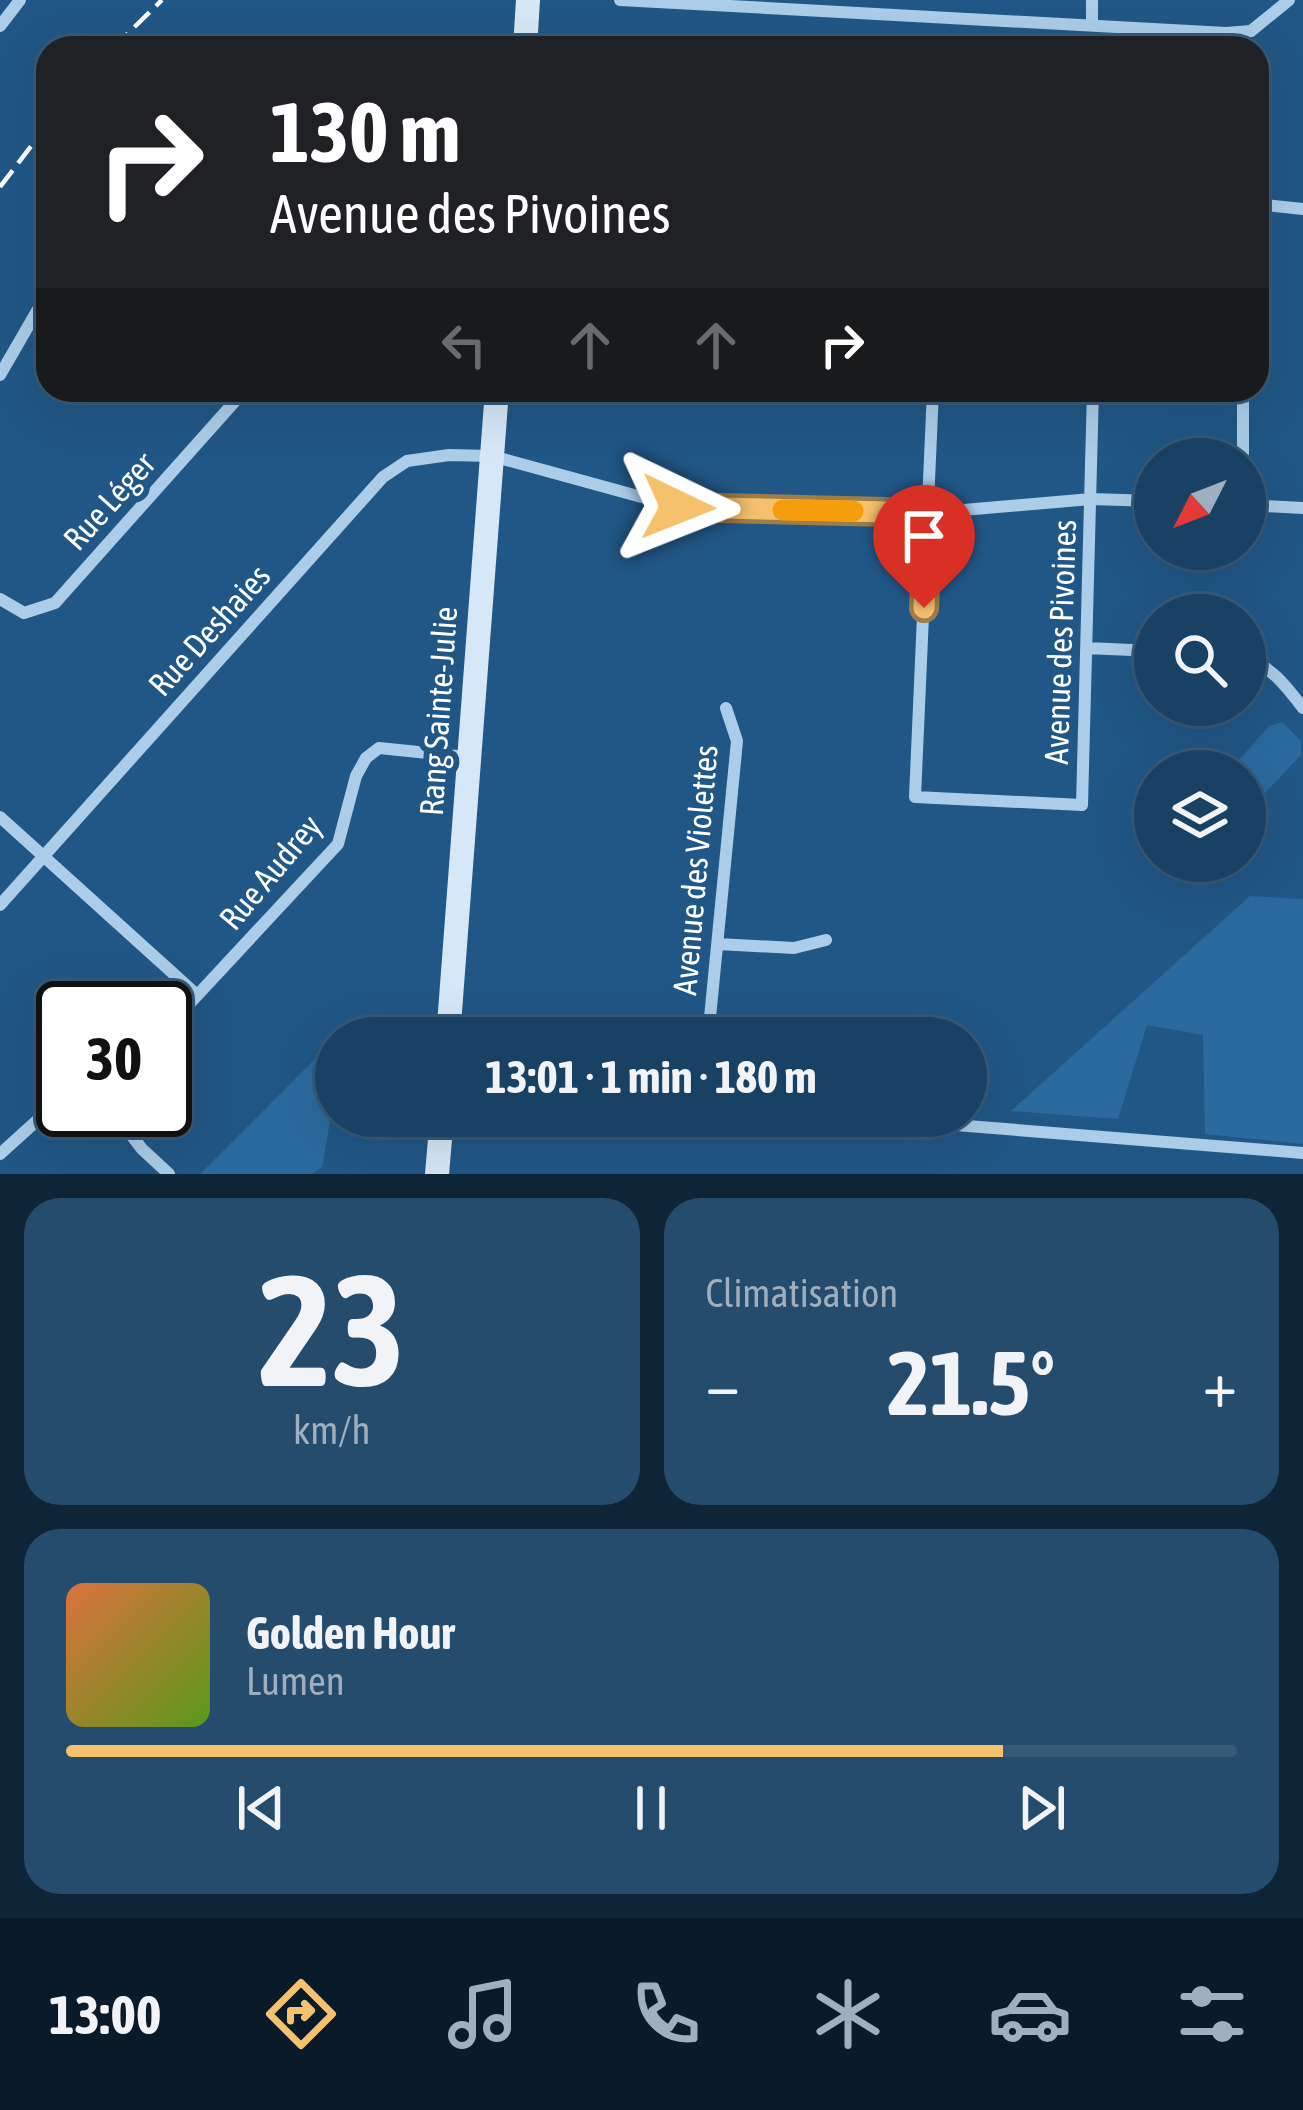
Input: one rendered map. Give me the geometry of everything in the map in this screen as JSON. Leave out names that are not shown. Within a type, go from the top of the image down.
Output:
[{"type":"street","points":[[0,26],[20,0]]},
{"type":"street","points":[[525,36],[528,0]]},
{"type":"street","points":[[620,0],[747,3],[1226,33],[1251,31],[1289,0]]},
{"type":"street","points":[[906,16],[907,0]]},
{"type":"street","points":[[1092,24],[1093,0]]},
{"type":"street","points":[[1269,205],[1303,209]]},
{"type":"street","points":[[0,375],[36,313]]},
{"type":"street","name":"Rue Léger","points":[[0,599],[24,613],[55,603],[234,402]]},
{"type":"street","name":"Rang Sainte-Julie","points":[[449,1017],[496,402]]},
{"type":"street","points":[[928,513],[933,402]]},
{"type":"street","name":"Avenue des Pivoines","points":[[928,513],[915,796],[1082,805],[1094,402]]},
{"type":"street","points":[[1243,402],[1243,438]]},
{"type":"street","name":"Rue Deshaies","points":[[0,905],[383,477],[421,456],[491,456],[678,507],[928,513],[1091,499],[1134,501]]},
{"type":"street","points":[[1266,506],[1303,508]]},
{"type":"street","points":[[1087,648],[1134,650]]},
{"type":"street","points":[[1266,667],[1303,707]]},
{"type":"street","name":"Avenue des Violettes","points":[[710,1017],[737,741],[726,708]]},
{"type":"street","name":"Rue Audrey","points":[[192,1000],[338,844],[356,776],[366,758],[379,748],[467,757]]},
{"type":"street","points":[[0,817],[197,994]]},
{"type":"street","points":[[718,944],[794,948],[826,940]]},
{"type":"street","points":[[0,1154],[36,1121]]},
{"type":"street","points":[[987,1128],[1303,1154]]},
{"type":"street","points":[[133,1137],[169,1174]]},
{"type":"street","points":[[437,1174],[440,1137]]},
{"type":"shaded area","points":[[1282,722],[1301,741],[1301,755],[1266,792],[1266,750],[1248,750],[1269,726]]},
{"type":"shaded area","points":[[1250,896],[1303,899],[1303,1144],[1205,1134],[1203,1035],[1147,1025],[1118,1119],[1011,1111]]},
{"type":"shaded area","points":[[315,1059],[315,1137],[327,1137],[322,1167],[312,1174],[200,1174]]},
{"type":"railway","points":[[125,36],[162,0]]},
{"type":"railway","points":[[0,187],[36,140]]},
{"type":"slow traffic","points":[[783,510],[853,511]]},
{"type":"route","points":[[678,507],[928,513],[924,608]]}]
